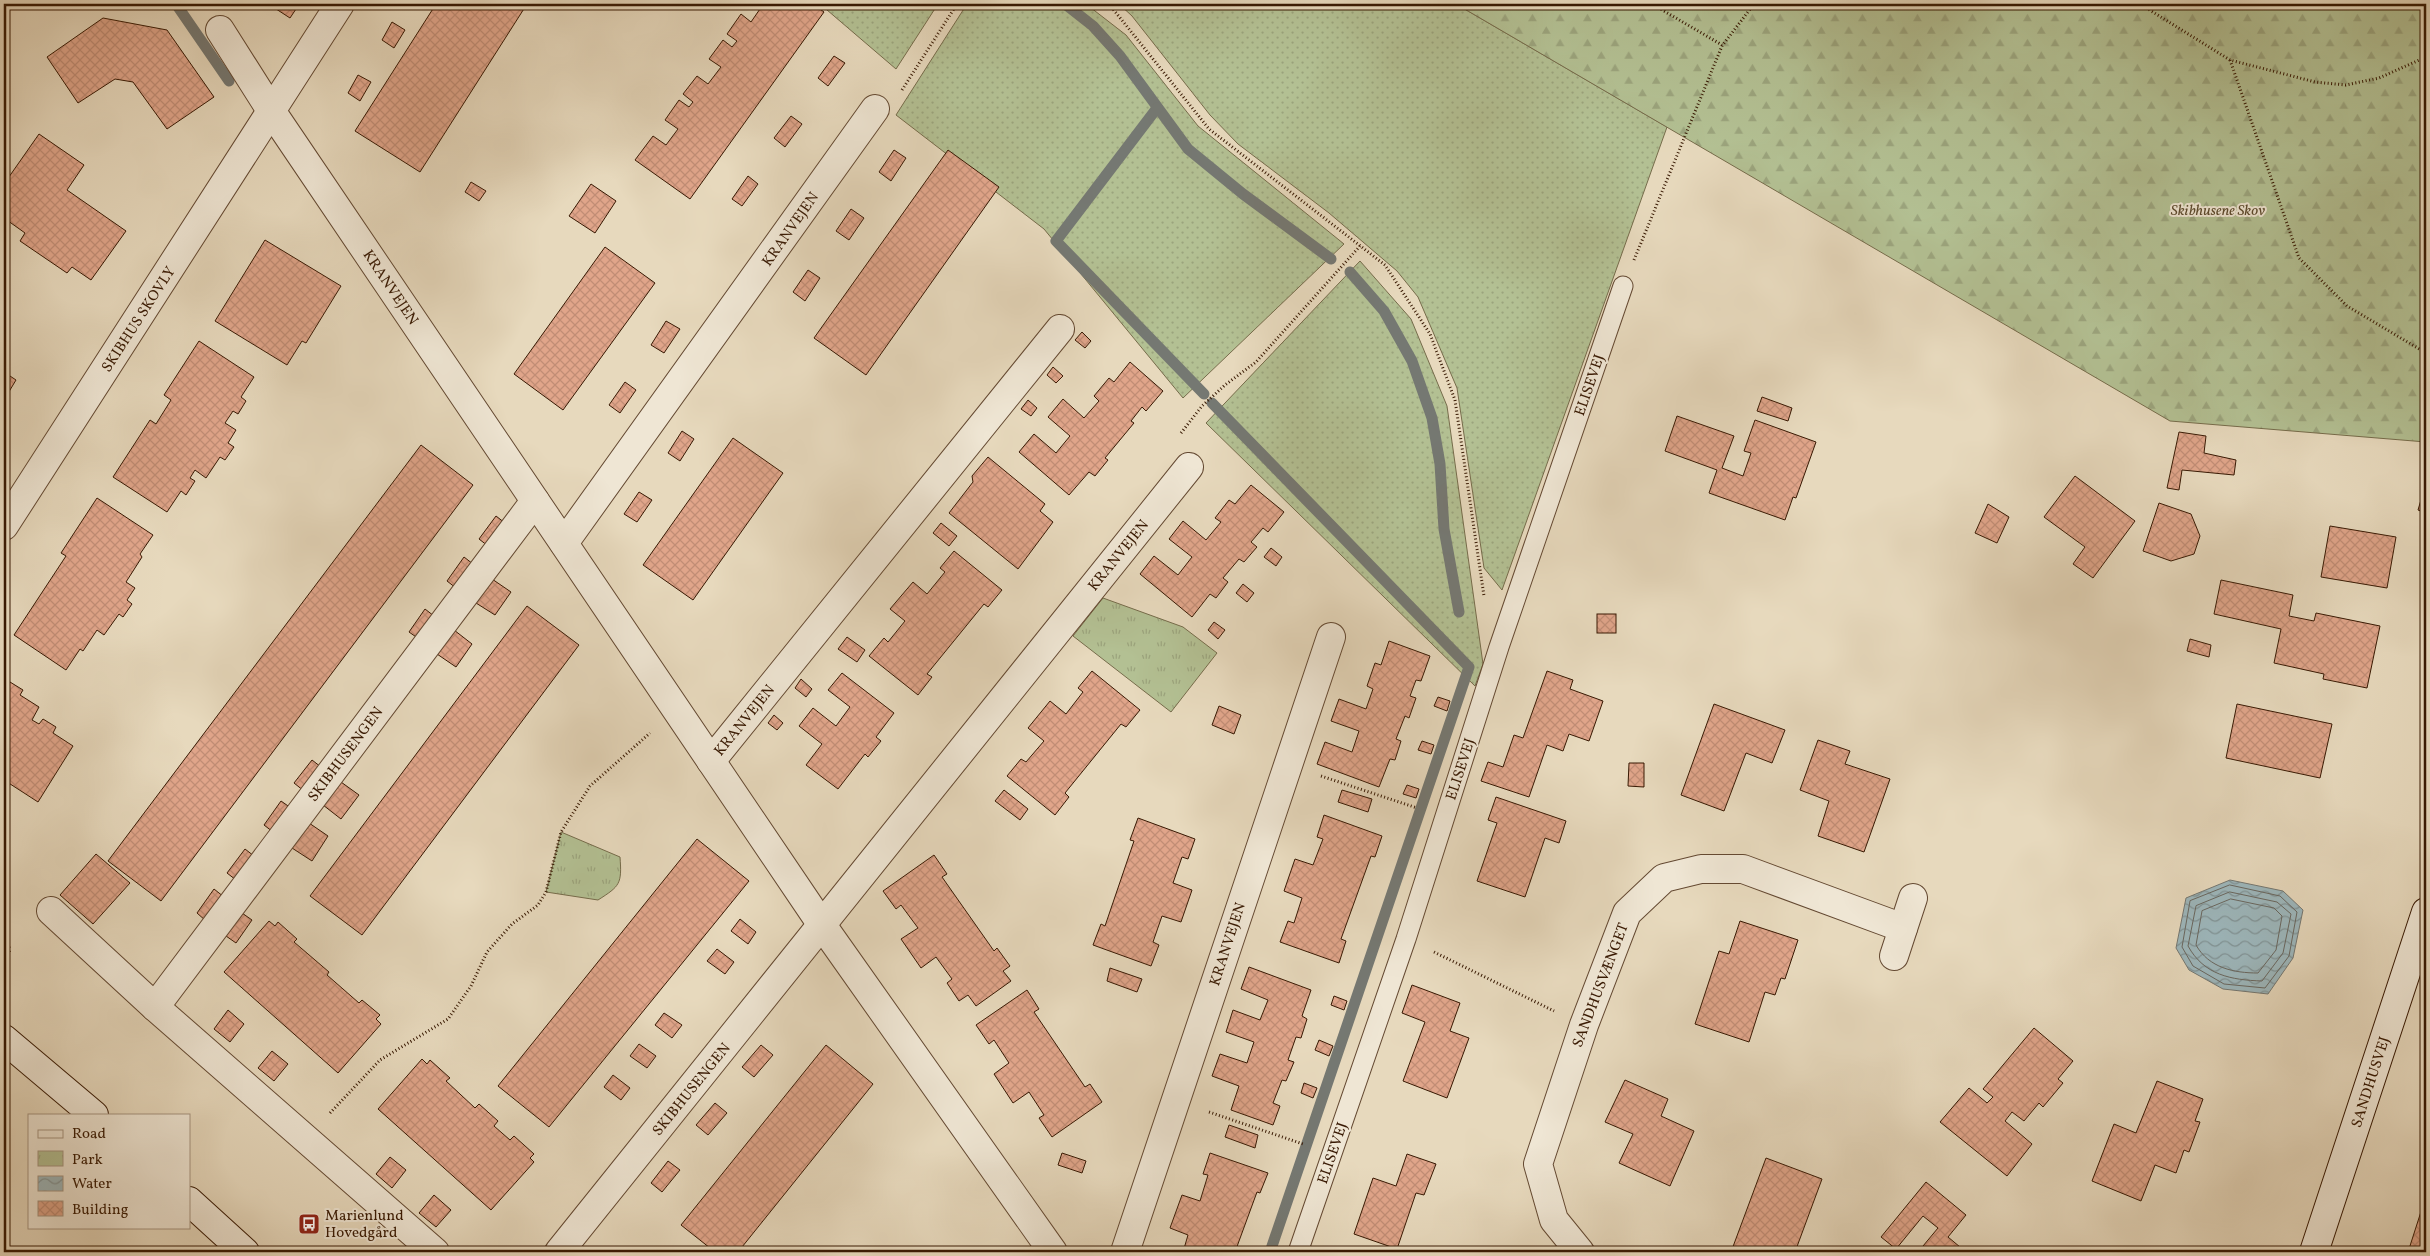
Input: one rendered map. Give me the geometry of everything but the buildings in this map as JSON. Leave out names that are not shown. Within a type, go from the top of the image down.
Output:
[{"type":"street","name":"SKIBHUS SKOVLY","points":[[4,526],[340,4]]},
{"type":"street","name":"KRANVEJEN","points":[[220,30],[272,112],[822,925],[1053,1252]]},
{"type":"street","name":"KRANVEJEN","points":[[564,543],[874,109]]},
{"type":"street","name":"KRANVEJEN","points":[[711,761],[1060,329]]},
{"type":"street","name":"KRANVEJEN","points":[[822,925],[1189,467]]},
{"type":"street","name":"SKIBHUSENGEN","points":[[155,1007],[535,501]]},
{"type":"street","name":"KRANVEJEN","points":[[1125,1252],[1330,637]]},
{"type":"street","name":"SANDHUSVÆNGET","points":[[1580,1252],[1554,1220],[1538,1164],[1584,1026],[1627,913],[1664,878],[1701,869],[1743,870],[1904,928]]},
{"type":"street","points":[[1894,956],[1913,898]]},
{"type":"street","points":[[51,911],[155,1007],[435,1252]]},
{"type":"street","name":"SANDHUSVEJ","points":[[2314,1252],[2426,912]]},
{"type":"street","name":"SKIBHUSENGEN","points":[[559,1252],[822,925]]},
{"type":"street","points":[[4,1039],[93,1114]]},
{"type":"street","points":[[190,1202],[245,1252]]},
{"type":"lane","name":"ELISEVEJ","points":[[1298,1252],[1406,939],[1499,647],[1623,286]]},
{"type":"path","points":[[874,109],[900,92],[957,4]]},
{"type":"path","points":[[1109,4],[1209,129],[1385,265],[1430,334],[1455,400],[1481,586],[1499,647]]},
{"type":"path","points":[[1652,4],[1722,46]]},
{"type":"path","points":[[1623,286],[1722,46],[1754,4]]},
{"type":"path","points":[[2140,4],[2230,60],[2315,82],[2346,85],[2379,78],[2426,57]]},
{"type":"path","points":[[2230,60],[2299,258],[2347,306],[2426,352]]},
{"type":"path","points":[[1189,467],[1180,434],[1202,406],[1225,385],[1256,362],[1360,246]]},
{"type":"path","points":[[306,1139],[380,1060],[448,1020],[472,986],[487,952],[512,924],[538,905],[546,892],[561,832],[590,786],[676,710]]},
{"type":"path","points":[[1288,764],[1418,808]]},
{"type":"path","points":[[4,862],[8,864],[4,871]]},
{"type":"path","points":[[4,934],[10,950],[4,958]]},
{"type":"path","points":[[1406,939],[1584,1026]]},
{"type":"path","points":[[1175,1101],[1303,1144]]},
{"type":"green space","points":[[820,4],[938,4],[896,69]]},
{"type":"green space","points":[[967,4],[1086,4],[1126,35],[1198,126],[1344,244],[1183,398],[1044,229],[896,115]]},
{"type":"green space","points":[[1119,4],[1456,4],[1667,127],[1502,590],[1484,568],[1457,388],[1418,297],[1397,271],[1329,213],[1238,144],[1210,115],[1132,16]]},
{"type":"green space","name":"Skibhusene Skov","points":[[1456,4],[2426,4],[2426,442],[2170,421]]},
{"type":"green space","points":[[1360,261],[1411,319],[1447,406],[1483,664],[1475,686],[1206,423]]},
{"type":"green space","points":[[1103,598],[1183,627],[1217,653],[1171,712],[1073,636]]},
{"type":"green space","points":[[561,832],[620,857],[620,879],[618,883],[611,891],[598,900],[546,892]]},
{"type":"water","points":[[2230,880],[2283,891],[2303,910],[2293,958],[2268,994],[2223,989],[2189,970],[2176,948],[2186,898]]},
{"type":"waterway","points":[[176,4],[229,81]]},
{"type":"waterway","points":[[1065,4],[1093,26],[1120,56],[1188,149],[1243,194],[1331,259]]},
{"type":"waterway","points":[[1157,108],[1056,241],[1204,394]]},
{"type":"waterway","points":[[1350,272],[1384,311],[1412,361],[1432,418],[1440,464],[1444,529],[1459,612]]},
{"type":"waterway","points":[[1212,403],[1469,667],[1270,1252]]},
{"type":"place","name":"Marienlund Hovedgård","points":[[309,1224]]}]
